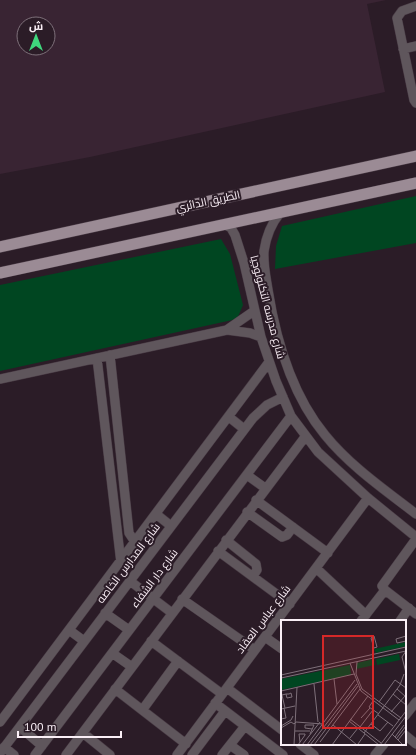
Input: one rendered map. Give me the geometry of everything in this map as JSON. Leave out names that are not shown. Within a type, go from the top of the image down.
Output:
[{"type":"main road","name":"الطريق الدائري","points":[[0,247],[416,156]]},
{"type":"main road","points":[[0,273],[416,183]]},
{"type":"street","points":[[416,6],[405,9],[398,15],[406,64],[416,103]]},
{"type":"street","points":[[403,49],[416,46]]},
{"type":"street","points":[[406,64],[416,62]]},
{"type":"street","name":"شارع مدرسه التكنولوجيا","points":[[280,213],[270,228],[264,252],[264,265],[268,294],[275,325],[294,381],[315,423],[331,442],[378,485],[416,514]]},
{"type":"street","name":"شارع مدرسه التكنولوجيا","points":[[224,224],[231,228],[235,235],[252,296],[254,311],[261,337],[269,362],[291,416],[305,437],[318,452],[368,498],[416,538]]},
{"type":"street","points":[[252,296],[268,294]]},
{"type":"street","points":[[227,330],[254,311]]},
{"type":"street","points":[[0,379],[227,330],[239,330],[261,337]]},
{"type":"street","points":[[110,356],[129,533],[135,542]]},
{"type":"street","points":[[97,358],[121,563]]},
{"type":"street","name":"شارع المدارس الخاصه","points":[[2,717],[121,563],[269,362]]},
{"type":"street","name":"شارع المدارس الخاصه","points":[[2,750],[244,429],[262,408],[283,397]]},
{"type":"street","name":"شارع دار الشفاء","points":[[35,755],[291,416]]},
{"type":"street","points":[[229,417],[244,429]]},
{"type":"street","points":[[66,755],[265,488],[305,437]]},
{"type":"street","points":[[318,452],[331,442]]},
{"type":"street","points":[[247,475],[265,488]]},
{"type":"street","points":[[111,479],[123,478]]},
{"type":"street","name":"شارع عباس العقاد","points":[[177,755],[368,498]]},
{"type":"street","points":[[256,500],[328,552]]},
{"type":"street","points":[[248,512],[282,537],[287,535],[293,527]]},
{"type":"street","points":[[156,514],[171,526]]},
{"type":"street","points":[[401,620],[413,611],[382,588],[383,584],[416,538]]},
{"type":"street","points":[[226,540],[256,564],[257,570],[253,576]]},
{"type":"street","points":[[218,551],[290,604]]},
{"type":"street","points":[[316,568],[363,618],[385,590]]},
{"type":"street","points":[[130,581],[172,613]]},
{"type":"street","points":[[182,599],[255,650]]},
{"type":"street","points":[[105,613],[130,630]]},
{"type":"street","points":[[69,630],[84,642]]},
{"type":"street","points":[[265,637],[281,648]]},
{"type":"street","points":[[151,641],[178,661],[281,729]]},
{"type":"street","points":[[112,653],[132,667]]},
{"type":"street","points":[[143,709],[178,661]]},
{"type":"street","points":[[115,689],[143,709],[186,744]]},
{"type":"street","points":[[216,703],[283,755]]},
{"type":"street","points":[[406,714],[411,703]]},
{"type":"street","points":[[192,755],[225,711]]},
{"type":"street","points":[[222,755],[244,726]]},
{"type":"street","points":[[20,727],[42,746]]},
{"type":"street","points":[[83,734],[110,755]]},
{"type":"street","points":[[406,736],[416,744]]},
{"type":"street","points":[[230,745],[244,755]]},
{"type":"street","points":[[304,745],[314,755]]},
{"type":"street","points":[[375,755],[383,745]]},
{"type":"street","points":[[2,750],[14,755]]},
{"type":"shaded area","points":[[0,0],[386,0],[367,4],[385,92],[90,157],[0,174]]},
{"type":"green space","points":[[416,196],[416,243],[275,269],[276,246],[282,226]]},
{"type":"green space","points":[[221,239],[230,254],[243,305],[237,319],[0,371],[0,285]]}]
